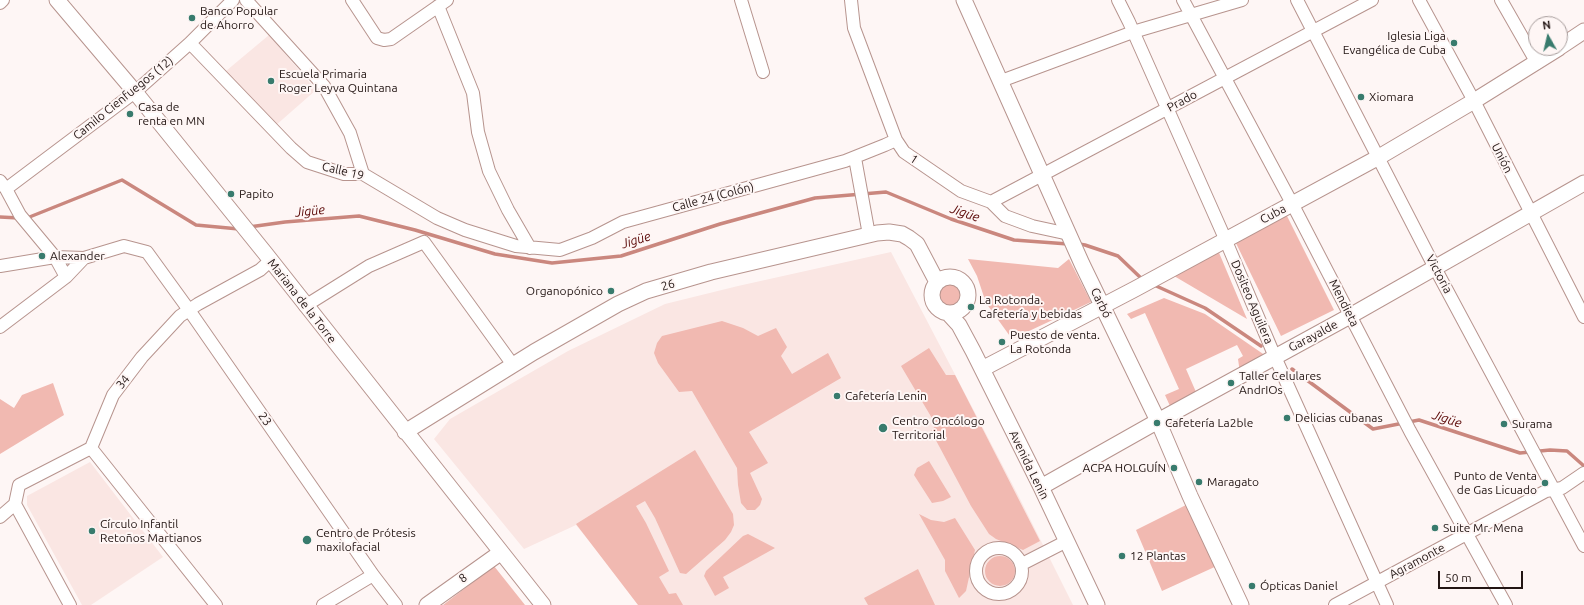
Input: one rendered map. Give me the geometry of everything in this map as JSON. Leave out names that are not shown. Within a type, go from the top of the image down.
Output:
[{"type":"street","points":[[0,3],[3,0]]},
{"type":"street","name":"Mariana de la Torre","points":[[57,0],[134,92],[270,260],[542,605]]},
{"type":"street","name":"Camilo Cienfuegos (12)","points":[[3,185],[134,92],[190,43],[233,0]]},
{"type":"street","points":[[246,0],[324,86],[350,133],[363,174]]},
{"type":"street","points":[[352,0],[377,38],[384,40],[391,39],[443,3],[473,93],[478,132],[489,171],[508,210],[530,248]]},
{"type":"street","points":[[741,0],[763,72]]},
{"type":"street","name":"1","points":[[851,0],[854,28],[896,140],[904,152],[961,191],[991,202],[1005,216],[1032,226],[1069,234]]},
{"type":"street","name":"Carbó","points":[[964,0],[1082,264],[1158,421],[1190,496],[1241,605]]},
{"type":"street","name":"Dositeo Aguilera","points":[[1118,0],[1225,239],[1275,357],[1387,605]]},
{"type":"street","name":"Mendieta","points":[[1183,0],[1292,204],[1410,431],[1506,605]]},
{"type":"street","points":[[1001,81],[1133,32],[1242,0]]},
{"type":"street","name":"Victoria","points":[[1297,0],[1312,33],[1379,157],[1435,268],[1584,546]]},
{"type":"street","name":"Prado","points":[[991,202],[1372,0]]},
{"type":"street","name":"Unión","points":[[1419,0],[1474,101],[1584,317]]},
{"type":"street","points":[[1501,0],[1537,63]]},
{"type":"street","name":"Cuba","points":[[1568,42],[1584,31]]},
{"type":"street","name":"Calle 19","points":[[190,43],[291,148],[307,162],[344,174],[363,174],[437,218],[465,230],[516,246],[530,248]]},
{"type":"street","name":"Cuba","points":[[982,369],[1135,289],[1379,157],[1547,56]]},
{"type":"street","name":"Calle 24 (Colón)","points":[[530,248],[560,250],[592,238],[623,222],[850,159],[896,140]]},
{"type":"street","points":[[850,159],[858,180],[869,235]]},
{"type":"street","name":"Garayalde","points":[[1041,488],[1158,421],[1350,316],[1584,183]]},
{"type":"street","points":[[3,185],[24,219],[55,257],[66,277]]},
{"type":"street","name":"26","points":[[405,432],[513,364],[618,304],[646,291],[711,272],[869,235],[889,232],[910,238],[917,244],[937,282]]},
{"type":"street","points":[[305,306],[369,266],[424,242],[513,364]]},
{"type":"street","name":"23","points":[[84,258],[124,246],[147,252],[373,575],[396,605]]},
{"type":"street","points":[[0,266],[55,257],[84,258]]},
{"type":"street","points":[[0,327],[66,277],[84,258]]},
{"type":"street","name":"34","points":[[91,448],[113,395],[142,357],[180,316],[260,270],[270,260]]},
{"type":"street","points":[[937,282],[942,278],[954,277],[964,284],[968,296],[963,307],[959,325]]},
{"type":"street","name":"Avenida Lenin","points":[[937,282],[932,293],[932,299],[938,309],[948,313],[959,325],[1041,488],[1097,605]]},
{"type":"street","points":[[948,313],[954,313],[963,307]]},
{"type":"street","points":[[0,517],[15,504],[19,485],[91,448],[216,605]]},
{"type":"street","name":"Agramonte","points":[[1335,605],[1546,491],[1562,488],[1584,473]]},
{"type":"street","points":[[15,504],[70,605]]},
{"type":"street","points":[[1022,564],[1066,541]]},
{"type":"street","name":"8","points":[[427,605],[500,553]]},
{"type":"street","points":[[323,605],[373,575]]},
{"type":"shaded area","name":"Escuela Primaria Roger Leyva Quintana","points":[[269,35],[316,90],[275,126],[226,71]]},
{"type":"shaded area","points":[[1285,212],[1334,310],[1281,336],[1234,239]]},
{"type":"shaded area","points":[[1217,248],[1247,319],[1169,273]]},
{"type":"shaded area","points":[[891,252],[1018,495],[1073,605],[641,605],[576,525],[524,549],[434,439],[450,419],[568,351],[665,304]]},
{"type":"shaded area","points":[[968,259],[1058,268],[1069,259],[1091,302],[1012,339],[986,303],[977,276]]},
{"type":"shaded area","points":[[950,282],[959,285],[962,294],[959,303],[950,306],[941,303],[938,294],[941,285]]},
{"type":"shaded area","points":[[1164,298],[1205,314],[1269,358],[1240,373],[1238,359],[1243,356],[1237,345],[1186,369],[1196,392],[1170,406],[1165,395],[1179,389],[1145,313],[1131,319],[1127,314]]},
{"type":"shaded area","points":[[722,321],[743,328],[758,336],[776,328],[787,347],[781,356],[792,374],[828,353],[841,378],[749,432],[768,463],[750,473],[762,499],[760,505],[755,510],[747,510],[741,503],[737,468],[692,391],[679,392],[658,363],[654,353],[657,343],[662,336]]},
{"type":"shaded area","points":[[929,348],[946,375],[955,375],[1040,541],[1023,550],[996,539],[989,534],[971,506],[931,431],[936,425],[901,366]]},
{"type":"shaded area","points":[[53,383],[64,415],[0,454],[0,399],[14,408],[22,395]]},
{"type":"shaded area","points":[[695,450],[733,514],[734,525],[725,540],[686,574],[680,573],[655,518],[645,501],[636,506],[646,523],[669,571],[659,577],[669,594],[676,593],[683,605],[638,605],[576,524]]},
{"type":"shaded area","points":[[929,461],[951,497],[943,501],[932,503],[914,475],[917,468]]},
{"type":"shaded area","name":"Círculo Infantil Retoños Martianos","points":[[90,462],[163,557],[91,605],[82,605],[27,505],[27,496]]},
{"type":"shaded area","points":[[1190,503],[1219,565],[1162,591],[1136,530]]},
{"type":"shaded area","points":[[919,514],[931,520],[944,522],[955,518],[975,550],[966,591],[959,598],[945,571],[945,560]]},
{"type":"shaded area","points":[[748,534],[775,548],[723,577],[729,588],[715,596],[704,576],[706,571],[743,536]]},
{"type":"shaded area","points":[[1000,556],[1011,560],[1015,571],[1011,582],[1000,586],[989,582],[985,571],[989,560]]},
{"type":"shaded area","points":[[494,566],[525,605],[443,605]]},
{"type":"shaded area","points":[[918,569],[935,605],[868,605],[864,598]]},
{"type":"waterway","name":"Jigüe","points":[[27,218],[122,180],[196,225],[239,229]]},
{"type":"waterway","name":"Jigüe","points":[[249,227],[285,222],[359,216],[415,230],[495,254],[552,263],[621,256],[720,224],[815,198],[886,192],[951,219],[1014,240],[1068,244]]},
{"type":"waterway","name":"Jigüe","points":[[0,217],[19,218]]},
{"type":"waterway","name":"Jigüe","points":[[1079,244],[1118,256],[1143,280]]},
{"type":"waterway","name":"Jigüe","points":[[1154,285],[1205,308],[1261,346]]},
{"type":"waterway","name":"Jigüe","points":[[1292,369],[1373,429],[1419,420],[1520,453],[1550,450],[1567,451],[1584,466]]},
{"type":"place","name":"Banco Popular de Ahorro","points":[[192,18]]},
{"type":"place","name":"Iglesia Liga Evangélica de Cuba","points":[[1454,43]]},
{"type":"place","name":"Escuela Primaria Roger Leyva Quintana","points":[[271,81]]},
{"type":"place","name":"Xiomara","points":[[1361,97]]},
{"type":"place","name":"Casa de renta en MN","points":[[130,114]]},
{"type":"place","name":"Papito","points":[[231,194]]},
{"type":"place","name":"Alexander","points":[[42,256]]},
{"type":"place","name":"Organopónico","points":[[611,291]]},
{"type":"place","name":"La Rotonda. Cafetería y bebidas","points":[[971,307]]},
{"type":"place","name":"Puesto de venta. La Rotonda","points":[[1002,342]]},
{"type":"place","name":"Taller Celulares AndrIOs","points":[[1231,383]]},
{"type":"place","name":"Cafetería Lenin","points":[[837,396]]},
{"type":"place","name":"Delicias cubanas","points":[[1287,418]]},
{"type":"place","name":"Cafetería La2ble","points":[[1157,423]]},
{"type":"place","name":"Surama","points":[[1504,424]]},
{"type":"place","name":"Centro Oncólogo Territorial","points":[[883,428]]},
{"type":"place","name":"ACPA HOLGUÍN","points":[[1174,468]]},
{"type":"place","name":"Maragato","points":[[1199,482]]},
{"type":"place","name":"Punto de Venta de Gas Licuado","points":[[1545,483]]},
{"type":"place","name":"Suite Mr. Mena","points":[[1435,528]]},
{"type":"place","name":"Círculo Infantil Retoños Martianos","points":[[92,531]]},
{"type":"place","name":"Centro de Prótesis maxilofacial","points":[[307,540]]},
{"type":"place","name":"12 Plantas","points":[[1122,556]]},
{"type":"place","name":"Ópticas Daniel","points":[[1252,586]]}]
